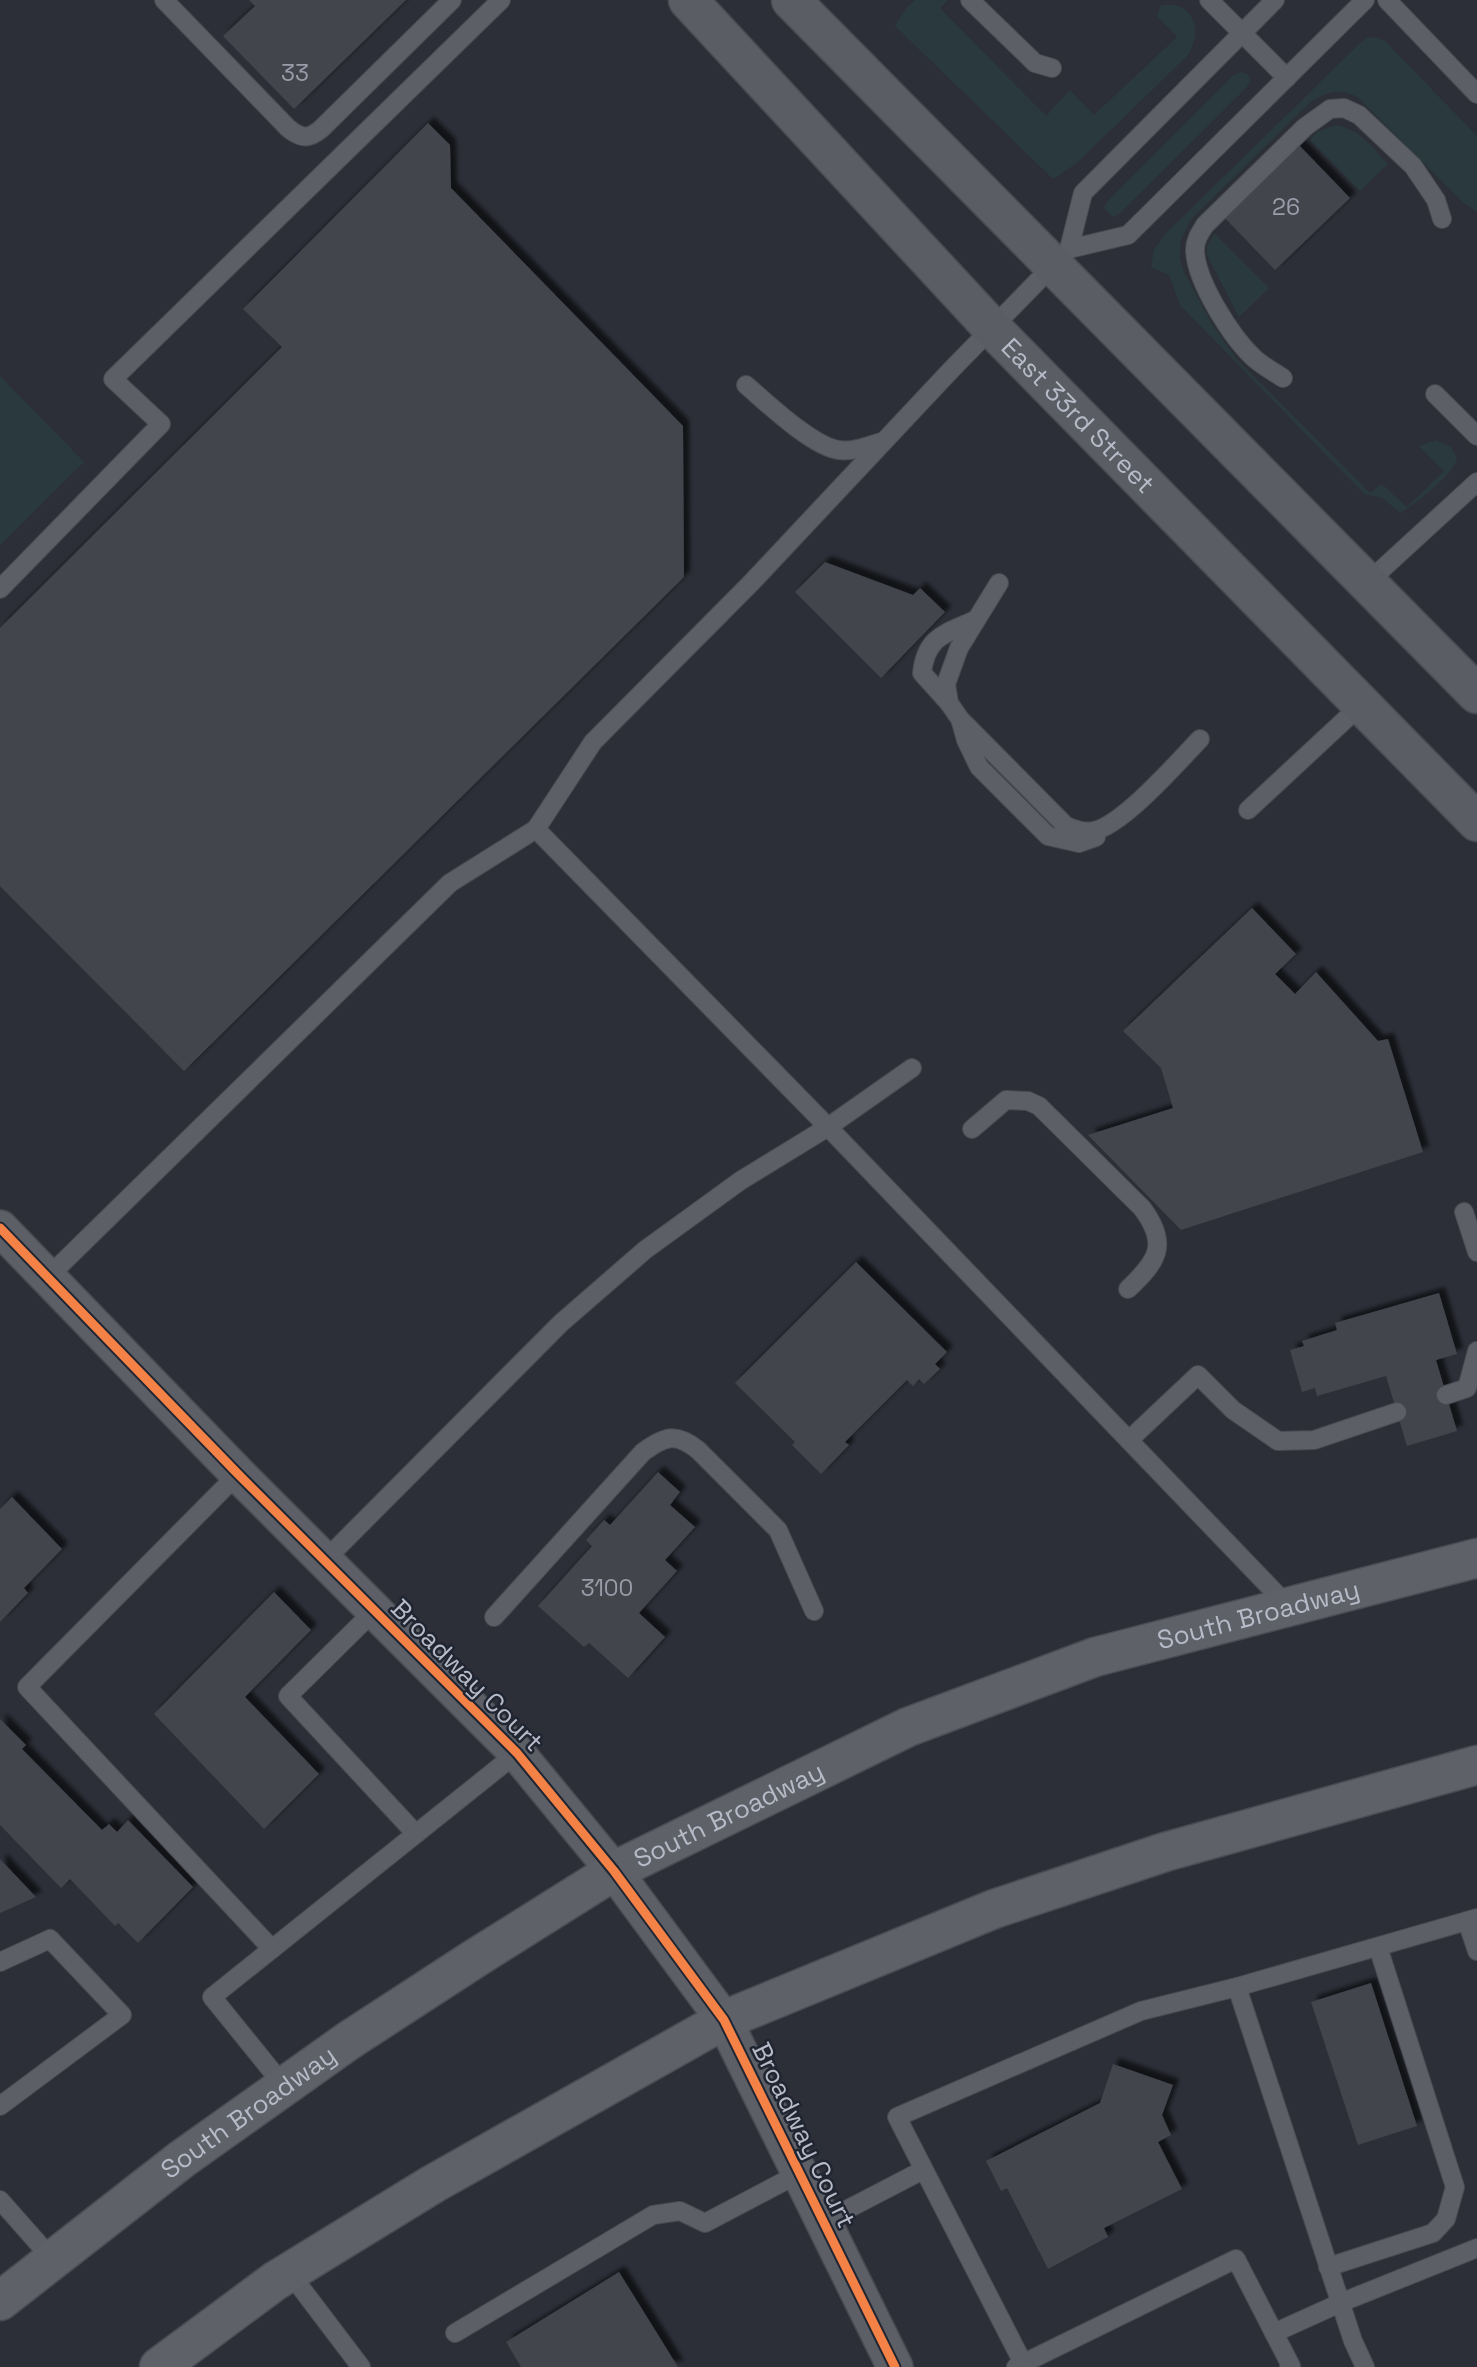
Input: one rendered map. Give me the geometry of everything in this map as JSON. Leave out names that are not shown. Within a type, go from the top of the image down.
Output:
[{"type":"main road","name":"East 33rd Street","points":[[688,0],[993,329],[1477,822]]},
{"type":"main road","points":[[791,0],[1061,257],[1367,583],[1477,694]]},
{"type":"main road","name":"South Broadway","points":[[0,2301],[182,2159],[348,2041],[614,1871],[908,1727],[1095,1657],[1477,1558]]},
{"type":"main road","points":[[159,2367],[289,2272],[433,2184],[724,2020],[994,1909],[1166,1852],[1477,1765]]},
{"type":"street","name":"Broadway Court","points":[[0,1228],[238,1474],[517,1754],[614,1871],[724,2020],[895,2367]]},
{"type":"lane","points":[[164,0],[288,128],[298,136],[307,137],[321,129],[452,0]]},
{"type":"lane","points":[[0,589],[161,425],[113,379],[501,0]]},
{"type":"lane","points":[[970,0],[1035,64],[1052,68]]},
{"type":"lane","points":[[1209,0],[1287,78]]},
{"type":"lane","points":[[48,1277],[450,883],[536,829],[593,742],[758,576],[1061,257],[1083,193],[1275,0]]},
{"type":"lane","points":[[1061,257],[1128,234],[1365,0]]},
{"type":"lane","points":[[1387,0],[1477,93]]},
{"type":"lane","points":[[1283,377],[1256,360],[1240,343],[1203,281],[1195,249],[1197,237],[1205,225],[1305,127],[1330,109],[1344,108],[1359,115],[1413,166],[1436,200],[1442,219]]},
{"type":"lane","points":[[746,385],[817,442],[836,450],[854,450],[884,441]]},
{"type":"lane","points":[[1435,394],[1477,436]]},
{"type":"lane","points":[[1367,583],[1477,482]]},
{"type":"lane","points":[[949,703],[946,684],[959,648],[999,583]]},
{"type":"lane","points":[[975,620],[937,638],[924,658],[922,673],[960,719],[1066,826],[1079,831],[1093,831],[1116,821],[1200,739]]},
{"type":"lane","points":[[1248,810],[1362,704]]},
{"type":"lane","points":[[536,829],[828,1127],[1289,1607]]},
{"type":"lane","points":[[324,1560],[561,1323],[636,1258],[740,1181],[828,1127],[912,1068]]},
{"type":"lane","points":[[972,1129],[1006,1100],[1028,1101],[1046,1112],[1142,1208],[1153,1223],[1158,1238],[1157,1252],[1151,1267],[1128,1289]]},
{"type":"lane","points":[[1464,1212],[1477,1252]]},
{"type":"lane","points":[[1446,1395],[1467,1388],[1477,1351]]},
{"type":"lane","points":[[1129,1440],[1198,1375],[1233,1410],[1278,1441],[1314,1440],[1397,1412]]},
{"type":"lane","points":[[494,1618],[643,1452],[653,1444],[675,1436],[698,1450],[778,1530],[814,1611]]},
{"type":"lane","points":[[238,1474],[27,1688],[272,1949]]},
{"type":"lane","points":[[374,1611],[288,1696],[416,1834]]},
{"type":"lane","points":[[284,2086],[212,1997],[517,1754]]},
{"type":"lane","points":[[1289,2367],[1291,2366],[1236,2259],[1021,2366],[897,2117],[1141,2011],[1237,1987],[1472,1919],[1477,1951]]},
{"type":"lane","points":[[0,1962],[50,1939],[122,2015],[0,2106]]},
{"type":"lane","points":[[1328,2267],[1433,2233],[1446,2219],[1455,2187],[1378,1947]]},
{"type":"lane","points":[[1237,1987],[1340,2303],[1365,2367]]},
{"type":"lane","points":[[823,2222],[923,2171]]},
{"type":"lane","points":[[455,2333],[653,2215],[680,2211],[705,2223],[800,2173]]},
{"type":"lane","points":[[0,2200],[53,2260]]},
{"type":"lane","points":[[1274,2333],[1340,2303],[1477,2248]]},
{"type":"lane","points":[[289,2272],[361,2367]]},
{"type":"shaded area","points":[[915,0],[948,0],[940,8],[1046,116],[1070,90],[1094,115],[1177,37],[1157,16],[1161,5],[1181,7],[1188,12],[1193,19],[1195,36],[1188,55],[1077,163],[1053,179],[895,26]]},
{"type":"shaded area","points":[[1376,37],[1385,41],[1477,136],[1477,212],[1464,203],[1359,98],[1335,92],[1312,101],[1191,219],[1181,240],[1180,258],[1183,270],[1212,324],[1236,358],[1370,493],[1380,485],[1384,486],[1407,507],[1444,471],[1419,446],[1436,440],[1451,447],[1457,458],[1455,465],[1424,496],[1400,513],[1383,498],[1364,494],[1180,305],[1169,275],[1151,267],[1154,249],[1168,231],[1359,44],[1367,38]]},
{"type":"shaded area","points":[[1241,72],[1248,74],[1250,81],[1246,88],[1113,217],[1104,208],[1106,203],[1234,75]]},
{"type":"shaded area","points":[[1337,125],[1359,135],[1388,164],[1360,191],[1310,140],[1318,131]]},
{"type":"shaded area","points":[[1214,233],[1269,288],[1239,317],[1207,255],[1207,247]]},
{"type":"shaded area","points":[[0,376],[84,462],[0,545]]},
{"type":"building","points":[[249,0],[406,0],[294,109],[223,36],[255,6]]},
{"type":"building","points":[[428,123],[450,145],[451,188],[683,426],[684,577],[184,1071],[0,886],[0,628],[282,347],[243,309]]},
{"type":"building","points":[[1297,143],[1350,198],[1275,270],[1222,215]]},
{"type":"building","points":[[825,562],[913,595],[920,588],[945,612],[881,678],[795,592]]},
{"type":"building","points":[[1252,908],[1296,954],[1275,974],[1295,994],[1316,972],[1378,1041],[1388,1039],[1423,1152],[1181,1230],[1088,1135],[1173,1108],[1161,1068],[1123,1031]]},
{"type":"building","points":[[856,1262],[947,1352],[935,1364],[940,1369],[924,1384],[919,1379],[913,1386],[907,1380],[845,1442],[849,1445],[821,1474],[792,1445],[795,1442],[735,1383]]},
{"type":"building","points":[[1439,1293],[1457,1354],[1436,1360],[1457,1431],[1407,1446],[1386,1376],[1317,1396],[1315,1388],[1302,1392],[1290,1350],[1304,1346],[1302,1341],[1337,1330],[1335,1323]]},
{"type":"building","points":[[658,1472],[680,1492],[670,1505],[695,1527],[665,1560],[677,1571],[639,1613],[665,1637],[628,1678],[589,1643],[584,1647],[538,1606],[592,1546],[586,1540],[604,1520],[610,1525]]},
{"type":"building","points":[[12,1497],[62,1549],[24,1588],[28,1593],[0,1622],[0,1509]]},
{"type":"building","points":[[274,1592],[311,1630],[245,1697],[319,1774],[264,1829],[154,1714]]},
{"type":"building","points":[[0,1719],[26,1745],[22,1749],[102,1830],[109,1824],[117,1832],[128,1820],[193,1887],[138,1943],[118,1923],[115,1926],[70,1879],[61,1888],[0,1825]]},
{"type":"building","points":[[0,1859],[36,1897],[0,1913]]},
{"type":"building","points":[[1371,1983],[1417,2126],[1358,2145],[1311,2002]]},
{"type":"building","points":[[1113,2064],[1173,2085],[1162,2115],[1171,2135],[1158,2142],[1182,2189],[1104,2228],[1108,2237],[1048,2269],[1007,2188],[1001,2191],[986,2161],[1100,2103]]},
{"type":"building","points":[[619,2272],[678,2367],[521,2367],[506,2342]]},
{"type":"cycle path","points":[[0,1228],[238,1474],[517,1753],[614,1871],[724,2020],[895,2367]]}]
